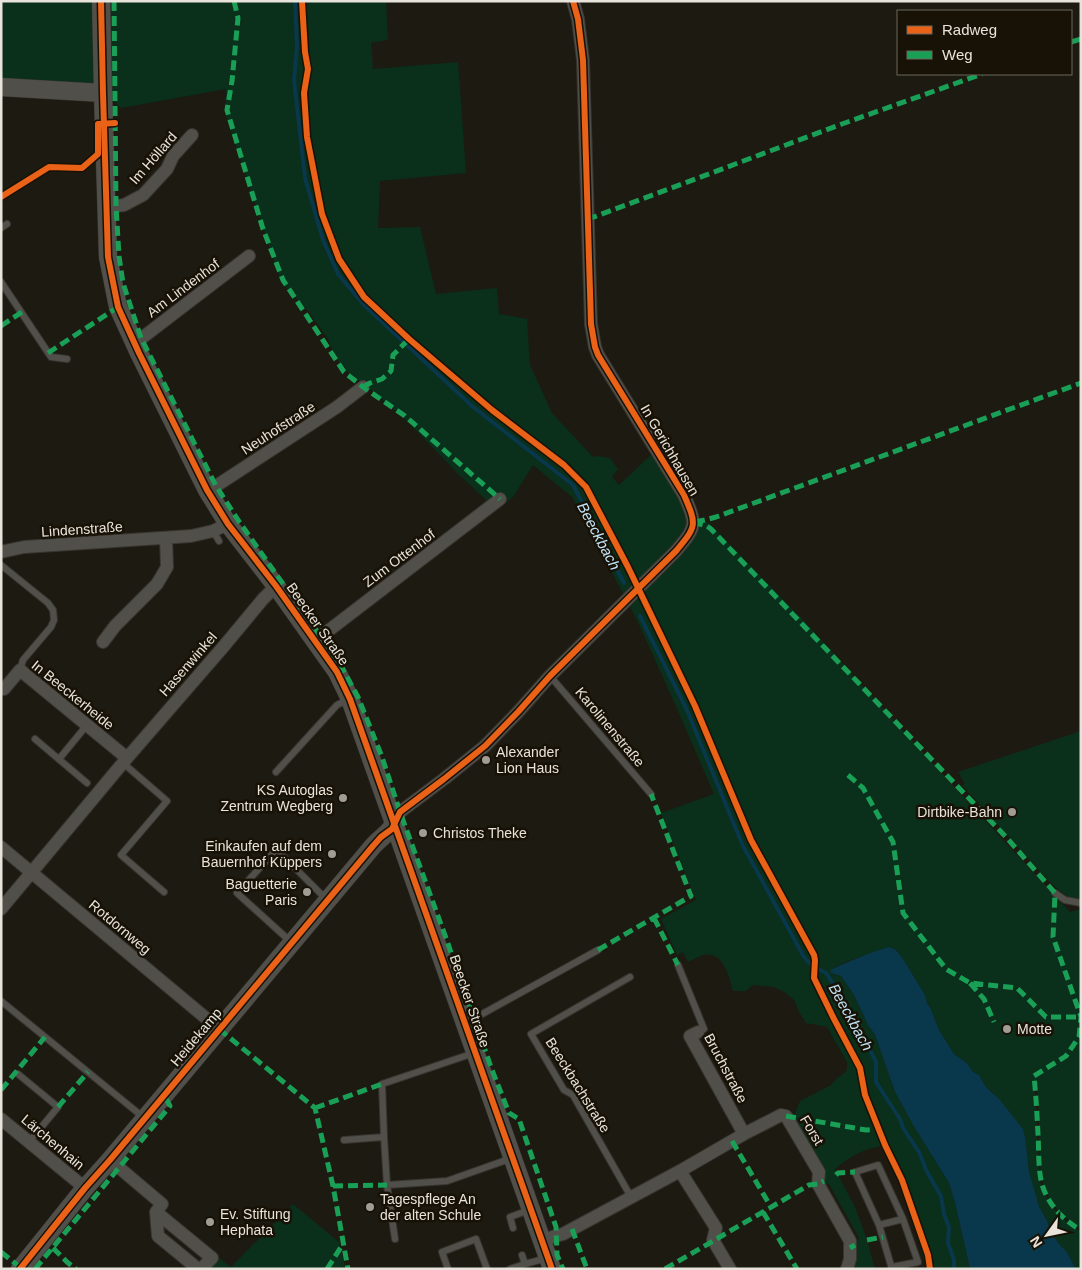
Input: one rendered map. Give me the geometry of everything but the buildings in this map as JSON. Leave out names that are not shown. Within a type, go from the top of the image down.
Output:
[{"type":"street","name":"Beecker Straße","points":[[102,1],[108,257],[118,307],[134,344],[207,490],[220,532],[276,586],[337,672],[350,699],[550,1263]]},
{"type":"street","name":"In Gerichhausen","points":[[394,824],[400,812],[485,746],[550,676],[676,551],[691,532],[694,525],[684,495],[598,355],[594,339],[591,324],[583,60],[578,19],[573,1]]},
{"type":"street","points":[[1,87],[103,93]]},
{"type":"street","name":"Im Höllard","points":[[107,206],[124,205],[143,194],[167,169],[173,156],[192,135]]},
{"type":"street","name":"Am Lindenhof","points":[[134,344],[249,256]]},
{"type":"street","name":"Neuhofstraße","points":[[207,490],[337,407],[363,387]]},
{"type":"street","name":"Zum Ottenhof","points":[[315,640],[500,499]]},
{"type":"street","name":"Lindenstraße","points":[[1,552],[24,547],[166,538],[220,532]]},
{"type":"street","points":[[103,642],[157,584],[167,567],[166,538]]},
{"type":"street","name":"Hasenwinkel","points":[[1,909],[125,760],[224,646],[261,596],[276,586]]},
{"type":"street","name":"In Beeckerheide","points":[[4,689],[20,670],[87,725],[125,760]]},
{"type":"street","name":"Heidekamp","points":[[20,1269],[327,900],[342,889],[377,842],[392,829],[394,824]]},
{"type":"street","name":"Rotdornweg","points":[[1,847],[219,1029]]},
{"type":"street","name":"Bruchstraße","points":[[698,1032],[690,1036],[744,1134]]},
{"type":"street","name":"Forst","points":[[542,1240],[564,1234],[781,1115],[786,1116],[820,1172],[818,1184],[850,1241],[850,1259],[847,1269]]},
{"type":"street","name":"Lärchenhain","points":[[1,1119],[86,1188]]},
{"type":"street","points":[[110,1160],[162,1204],[156,1212],[158,1236],[200,1269],[212,1258],[156,1212]]},
{"type":"street","points":[[680,1171],[716,1228],[713,1240],[730,1269]]},
{"type":"lane","points":[[1,282],[51,357],[67,359]]},
{"type":"lane","points":[[1,565],[48,603],[53,610],[54,620],[23,660],[20,670]]},
{"type":"lane","name":"Karolinenstraße","points":[[550,676],[651,794]]},
{"type":"lane","points":[[276,772],[337,705],[350,699]]},
{"type":"lane","points":[[59,759],[87,725]]},
{"type":"lane","points":[[34,739],[87,783]]},
{"type":"lane","points":[[125,760],[168,801],[121,855],[164,892]]},
{"type":"lane","points":[[292,943],[237,893],[277,850],[327,900]]},
{"type":"lane","points":[[1055,893],[1065,900],[1081,903]]},
{"type":"lane","points":[[465,1024],[598,950]]},
{"type":"lane","name":"Bruchstraße","points":[[678,965],[704,1029],[698,1032]]},
{"type":"lane","name":"Beeckbachstraße","points":[[630,977],[532,1034],[564,1090],[572,1095],[631,1197]]},
{"type":"lane","points":[[1,1000],[145,1119]]},
{"type":"lane","points":[[395,1239],[387,1185],[382,1084],[475,1052]]},
{"type":"lane","points":[[18,1074],[58,1108],[29,1142]]},
{"type":"lane","points":[[344,1140],[384,1138]]},
{"type":"lane","points":[[387,1185],[447,1181],[512,1158]]},
{"type":"lane","points":[[878,1165],[903,1219],[918,1265],[892,1268],[879,1225],[855,1172],[878,1165]]},
{"type":"lane","points":[[513,1228],[510,1217],[531,1210]]},
{"type":"lane","points":[[879,1225],[903,1219]]},
{"type":"lane","points":[[448,1269],[442,1252],[476,1239],[487,1269]]},
{"type":"lane","points":[[522,1255],[526,1264]]},
{"type":"lane","points":[[510,1269],[526,1264],[550,1263]]},
{"type":"green space","points":[[1,1],[386,1],[388,40],[371,43],[373,69],[458,62],[466,173],[380,181],[378,228],[420,227],[436,294],[497,288],[499,314],[527,319],[530,365],[552,413],[593,457],[610,458],[618,469],[612,477],[619,485],[653,453],[684,502],[688,524],[707,522],[714,528],[806,623],[1070,912],[1081,909],[1081,1229],[1056,1208],[1043,1185],[1040,1160],[1037,1080],[1034,1081],[1040,1182],[1047,1197],[1061,1216],[1081,1231],[1081,1269],[1076,1269],[1067,1252],[1049,1229],[1031,1183],[1027,1158],[993,1093],[986,1087],[979,1075],[972,1071],[968,1064],[954,1054],[945,1041],[925,995],[896,950],[882,949],[830,970],[831,973],[841,976],[854,995],[868,1025],[875,1035],[895,1092],[949,1183],[970,1269],[926,1269],[912,1215],[899,1179],[883,1146],[857,1154],[835,1169],[855,1207],[875,1269],[854,1269],[854,1245],[859,1238],[829,1184],[823,1183],[793,1119],[800,1101],[831,1085],[847,1070],[847,1062],[827,1027],[806,1023],[794,1000],[784,992],[774,987],[753,985],[746,991],[733,991],[723,964],[716,957],[705,955],[688,962],[683,952],[677,955],[661,919],[696,900],[661,813],[714,794],[636,618],[572,497],[533,465],[513,497],[497,510],[458,474],[408,422],[346,371],[336,358],[328,339],[309,312],[281,282],[225,113],[226,89],[121,108],[101,89],[1,83]]},
{"type":"green space","points":[[1081,731],[1081,899],[1076,899],[1063,893],[1048,880],[962,785],[965,784],[958,772]]},
{"type":"green space","points":[[293,1204],[339,1242],[345,1266],[344,1269],[209,1269],[219,1258],[231,1267]]},
{"type":"water","points":[[889,947],[896,950],[903,959],[925,995],[939,1030],[954,1054],[979,1075],[986,1087],[1000,1100],[1023,1129],[1029,1172],[1039,1206],[1049,1229],[1067,1252],[1076,1269],[970,1269],[949,1183],[895,1092],[875,1035],[868,1025],[854,995],[841,976],[831,973],[830,970],[859,957]]},
{"type":"waterway","name":"Beeckbach","points":[[295,1],[297,47],[294,80],[305,178],[323,240],[338,274],[364,305],[472,406],[573,485],[624,583]]},
{"type":"waterway","name":"Beeckbach","points":[[640,616],[686,708],[743,846],[804,957],[812,966],[826,973],[846,1003],[876,1062],[876,1082],[919,1152],[927,1172],[941,1196],[944,1214],[949,1227],[948,1243],[954,1260],[954,1269]]},
{"type":"marked path","points":[[114,1],[116,206],[119,256],[123,283],[141,338],[216,486],[283,584]]},
{"type":"marked path","points":[[234,1],[238,18],[232,81],[227,110],[263,229],[283,280],[344,372],[405,416],[500,499]]},
{"type":"marked path","points":[[1072,42],[1081,39]]},
{"type":"marked path","points":[[587,217],[594,217],[979,75]]},
{"type":"marked path","points":[[48,353],[118,307]]},
{"type":"marked path","points":[[1,326],[22,312]]},
{"type":"marked path","points":[[363,387],[382,379],[391,371],[393,355],[409,339]]},
{"type":"marked path","points":[[695,522],[716,517],[1081,383]]},
{"type":"marked path","points":[[693,522],[711,529],[1006,837],[1055,893],[1053,937],[1081,1017],[1079,1037],[1066,1056],[1034,1076],[1039,1169],[1043,1188],[1050,1202],[1067,1221],[1081,1230]]},
{"type":"marked path","points":[[297,602],[341,666],[358,697],[382,757],[492,1070],[509,1113],[519,1119],[556,1227],[557,1255],[563,1269]]},
{"type":"marked path","points":[[848,775],[863,788],[893,842],[903,913],[946,969],[970,983],[1017,988],[1046,1017],[1081,1017]]},
{"type":"marked path","points":[[598,950],[691,896],[651,794]]},
{"type":"marked path","points":[[654,918],[678,965]]},
{"type":"marked path","points":[[970,983],[984,999],[994,1022]]},
{"type":"marked path","points":[[219,1029],[315,1108],[333,1186],[348,1269]]},
{"type":"marked path","points":[[1,1090],[45,1037]]},
{"type":"marked path","points":[[58,1107],[88,1072]]},
{"type":"marked path","points":[[315,1108],[382,1084]]},
{"type":"marked path","points":[[35,1269],[170,1106],[164,1095]]},
{"type":"marked path","points":[[786,1116],[866,1130],[879,1129]]},
{"type":"marked path","points":[[732,1141],[771,1207]]},
{"type":"marked path","points":[[836,1175],[838,1173],[855,1172]]},
{"type":"marked path","points":[[665,1269],[809,1185],[824,1181]]},
{"type":"marked path","points":[[333,1186],[387,1185]]},
{"type":"marked path","points":[[763,1212],[797,1269]]},
{"type":"marked path","points":[[572,1229],[587,1269]]},
{"type":"marked path","points":[[867,1240],[883,1237]]},
{"type":"marked path","points":[[327,1269],[343,1244]]},
{"type":"marked path","points":[[850,1248],[855,1245]]},
{"type":"marked path","points":[[53,1248],[76,1269]]},
{"type":"marked path","points":[[1,1252],[21,1268]]},
{"type":"cycle path","points":[[101,1],[108,257],[118,307],[207,490],[228,524],[276,586],[337,672],[350,699],[552,1269]]},
{"type":"cycle path","points":[[302,1],[308,69],[304,93],[307,137],[322,214],[339,259],[364,297],[409,339],[492,410],[564,465],[586,487],[628,567],[695,706],[751,840],[814,955],[814,978],[860,1068],[865,1095],[885,1145],[902,1180],[928,1255],[930,1269]]},
{"type":"cycle path","points":[[20,1269],[85,1188],[373,846],[392,829],[400,812],[485,746],[550,676],[676,551],[691,530],[693,519],[684,495],[598,355],[595,347],[591,324],[583,60],[578,19],[573,1]]},
{"type":"cycle path","points":[[1,197],[49,167],[82,168],[98,154],[98,124],[115,123]]},
{"type":"place","name":"Alexander Lion Haus","points":[[486,760]]},
{"type":"place","name":"KS Autoglas Zentrum Wegberg","points":[[343,798]]},
{"type":"place","name":"Dirtbike-Bahn","points":[[1012,812]]},
{"type":"place","name":"Christos Theke","points":[[423,833]]},
{"type":"place","name":"Einkaufen auf dem Bauernhof Küppers","points":[[332,854]]},
{"type":"place","name":"Baguetterie Paris","points":[[307,892]]},
{"type":"place","name":"Motte","points":[[1007,1029]]},
{"type":"place","name":"Tagespflege An der alten Schule","points":[[370,1207]]},
{"type":"place","name":"Ev. Stiftung Hephata","points":[[210,1222]]}]
